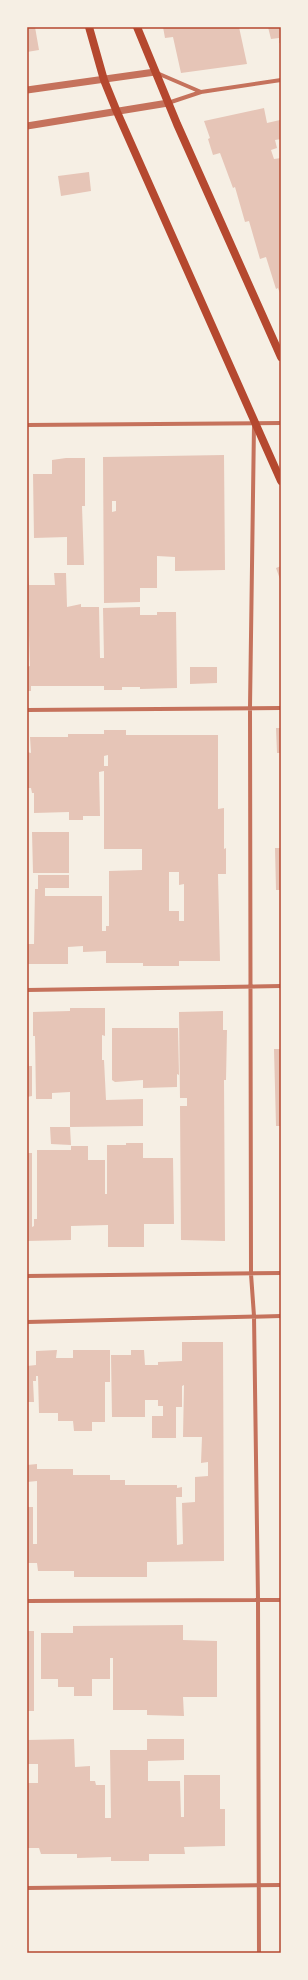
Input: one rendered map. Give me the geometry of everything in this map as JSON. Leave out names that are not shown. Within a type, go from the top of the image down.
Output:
[{"type":"main road","points":[[89,27],[104,80],[117,112],[281,482]]},
{"type":"main road","points":[[137,27],[168,103],[281,357]]},
{"type":"street","points":[[27,90],[155,72],[201,92]]},
{"type":"street","points":[[27,126],[168,103],[201,92],[281,80]]},
{"type":"street","points":[[254,423],[250,708],[251,1274],[254,1316],[258,1599],[259,1953]]},
{"type":"street","points":[[27,425],[281,424]]},
{"type":"street","points":[[27,710],[281,708]]},
{"type":"street","points":[[27,990],[281,986]]},
{"type":"street","points":[[27,1276],[281,1273]]},
{"type":"street","points":[[27,1322],[281,1316]]},
{"type":"street","points":[[27,1601],[281,1600]]},
{"type":"street","points":[[27,1888],[281,1885]]},
{"type":"building","points":[[27,27],[35,27],[39,50],[27,52]]},
{"type":"building","points":[[163,27],[239,27],[247,64],[181,73],[173,37],[165,38]]},
{"type":"building","points":[[268,27],[281,27],[281,43],[279,43],[279,38],[271,39]]},
{"type":"building","points":[[264,108],[267,123],[280,120],[281,124],[281,139],[275,140],[277,148],[271,150],[274,159],[281,158],[281,296],[278,288],[276,289],[266,257],[260,259],[249,221],[245,222],[235,187],[233,188],[220,153],[213,155],[208,139],[210,138],[204,121]]},
{"type":"building","points":[[89,172],[91,191],[61,196],[58,176]]},
{"type":"building","points":[[224,455],[225,570],[175,571],[175,557],[157,556],[157,588],[140,588],[140,602],[104,603],[103,457]],"holes":[[[112,501],[116,501],[116,511],[112,512]]]},
{"type":"building","points":[[85,458],[85,506],[82,506],[84,565],[67,565],[67,537],[34,538],[33,474],[52,474],[52,460]]},
{"type":"building","points":[[281,566],[281,582],[276,568]]},
{"type":"building","points":[[27,573],[29,585],[55,585],[54,573],[66,573],[67,607],[81,604],[81,607],[99,607],[100,658],[104,658],[103,608],[140,607],[140,615],[157,615],[157,612],[176,612],[177,688],[140,689],[140,687],[122,687],[122,690],[104,690],[104,686],[31,686],[31,691],[27,691],[27,667],[30,666]]},
{"type":"building","points":[[190,667],[217,667],[217,683],[190,684]]},
{"type":"building","points":[[276,728],[281,728],[281,753],[277,753]]},
{"type":"building","points":[[104,730],[126,730],[126,735],[218,735],[218,809],[224,808],[224,849],[226,848],[226,874],[218,874],[220,961],[179,961],[179,966],[143,966],[143,963],[106,963],[106,951],[83,952],[83,946],[68,947],[68,964],[27,964],[27,944],[34,944],[35,889],[38,889],[38,875],[69,875],[69,888],[45,888],[45,896],[102,896],[102,931],[106,931],[106,926],[109,926],[109,871],[142,870],[142,849],[104,849],[104,771],[99,772],[100,816],[83,816],[83,820],[69,820],[69,812],[34,813],[34,793],[32,793],[31,788],[27,788],[27,752],[31,753],[30,737],[68,737],[68,734],[104,734]],"holes":[[[108,755],[108,766],[104,766],[104,756]],[[169,872],[179,872],[179,885],[184,884],[184,921],[179,921],[179,911],[169,911]]]},
{"type":"building","points":[[32,832],[69,832],[69,873],[33,873]]},
{"type":"building","points":[[275,848],[281,848],[281,890],[276,890]]},
{"type":"building","points":[[70,1008],[105,1008],[105,1036],[102,1035],[102,1060],[104,1060],[106,1100],[143,1099],[143,1126],[70,1127],[70,1092],[52,1093],[52,1099],[36,1099],[33,1012],[70,1011]]},
{"type":"building","points":[[223,1011],[223,1030],[227,1030],[226,1080],[224,1080],[225,1241],[181,1240],[180,1106],[187,1106],[187,1098],[180,1098],[179,1012]]},
{"type":"building","points":[[27,1015],[29,1066],[32,1066],[32,1096],[27,1097]]},
{"type":"building","points":[[112,1028],[178,1028],[179,1075],[177,1074],[177,1087],[143,1088],[143,1080],[115,1082],[112,1080]]},
{"type":"building","points":[[274,1049],[281,1049],[281,1126],[276,1126]]},
{"type":"building","points":[[50,1127],[70,1127],[71,1145],[51,1144]]},
{"type":"building","points":[[126,1143],[143,1143],[143,1158],[173,1158],[174,1224],[144,1224],[144,1247],[108,1247],[108,1225],[71,1226],[71,1240],[27,1241],[27,1153],[32,1153],[32,1227],[34,1226],[34,1219],[37,1219],[37,1150],[71,1150],[71,1146],[88,1146],[88,1160],[105,1160],[105,1194],[107,1194],[107,1145],[126,1145]]},
{"type":"building","points":[[182,1342],[223,1342],[224,1561],[147,1562],[147,1577],[74,1577],[74,1571],[38,1571],[37,1563],[27,1563],[27,1507],[33,1507],[33,1544],[37,1544],[37,1481],[27,1482],[27,1465],[37,1464],[37,1469],[73,1469],[73,1475],[110,1475],[110,1480],[125,1480],[125,1485],[177,1485],[177,1488],[182,1487],[182,1497],[176,1497],[177,1545],[183,1544],[182,1503],[195,1502],[195,1477],[208,1476],[208,1462],[201,1463],[202,1437],[183,1437],[184,1385],[182,1386],[182,1407],[176,1407],[176,1438],[152,1438],[152,1416],[163,1416],[163,1406],[158,1406],[158,1400],[145,1400],[145,1417],[112,1417],[111,1355],[131,1355],[131,1350],[144,1350],[145,1365],[158,1365],[158,1362],[182,1361]]},
{"type":"building","points":[[57,1350],[56,1358],[73,1358],[73,1350],[110,1350],[110,1382],[105,1382],[105,1422],[92,1422],[92,1431],[74,1431],[73,1421],[58,1421],[58,1413],[39,1413],[38,1376],[36,1376],[36,1381],[33,1381],[34,1402],[27,1402],[27,1366],[36,1365],[36,1351]]},
{"type":"building","points":[[183,1625],[183,1640],[217,1641],[217,1697],[183,1697],[184,1716],[147,1715],[147,1710],[113,1710],[113,1658],[110,1658],[110,1679],[92,1679],[92,1696],[74,1696],[74,1687],[58,1687],[58,1679],[41,1679],[41,1633],[73,1633],[73,1626]]},
{"type":"building","points":[[27,1631],[34,1631],[34,1711],[27,1711]]},
{"type":"building","points":[[74,1739],[75,1767],[90,1766],[90,1781],[95,1781],[96,1785],[105,1785],[105,1818],[111,1818],[110,1750],[147,1750],[147,1739],[184,1739],[184,1760],[148,1761],[148,1781],[180,1781],[181,1817],[184,1817],[184,1775],[220,1775],[220,1809],[225,1809],[225,1846],[184,1847],[185,1854],[149,1854],[149,1861],[111,1861],[111,1857],[77,1858],[77,1854],[41,1854],[39,1848],[27,1848],[27,1783],[38,1783],[38,1764],[27,1764],[27,1740]]}]
